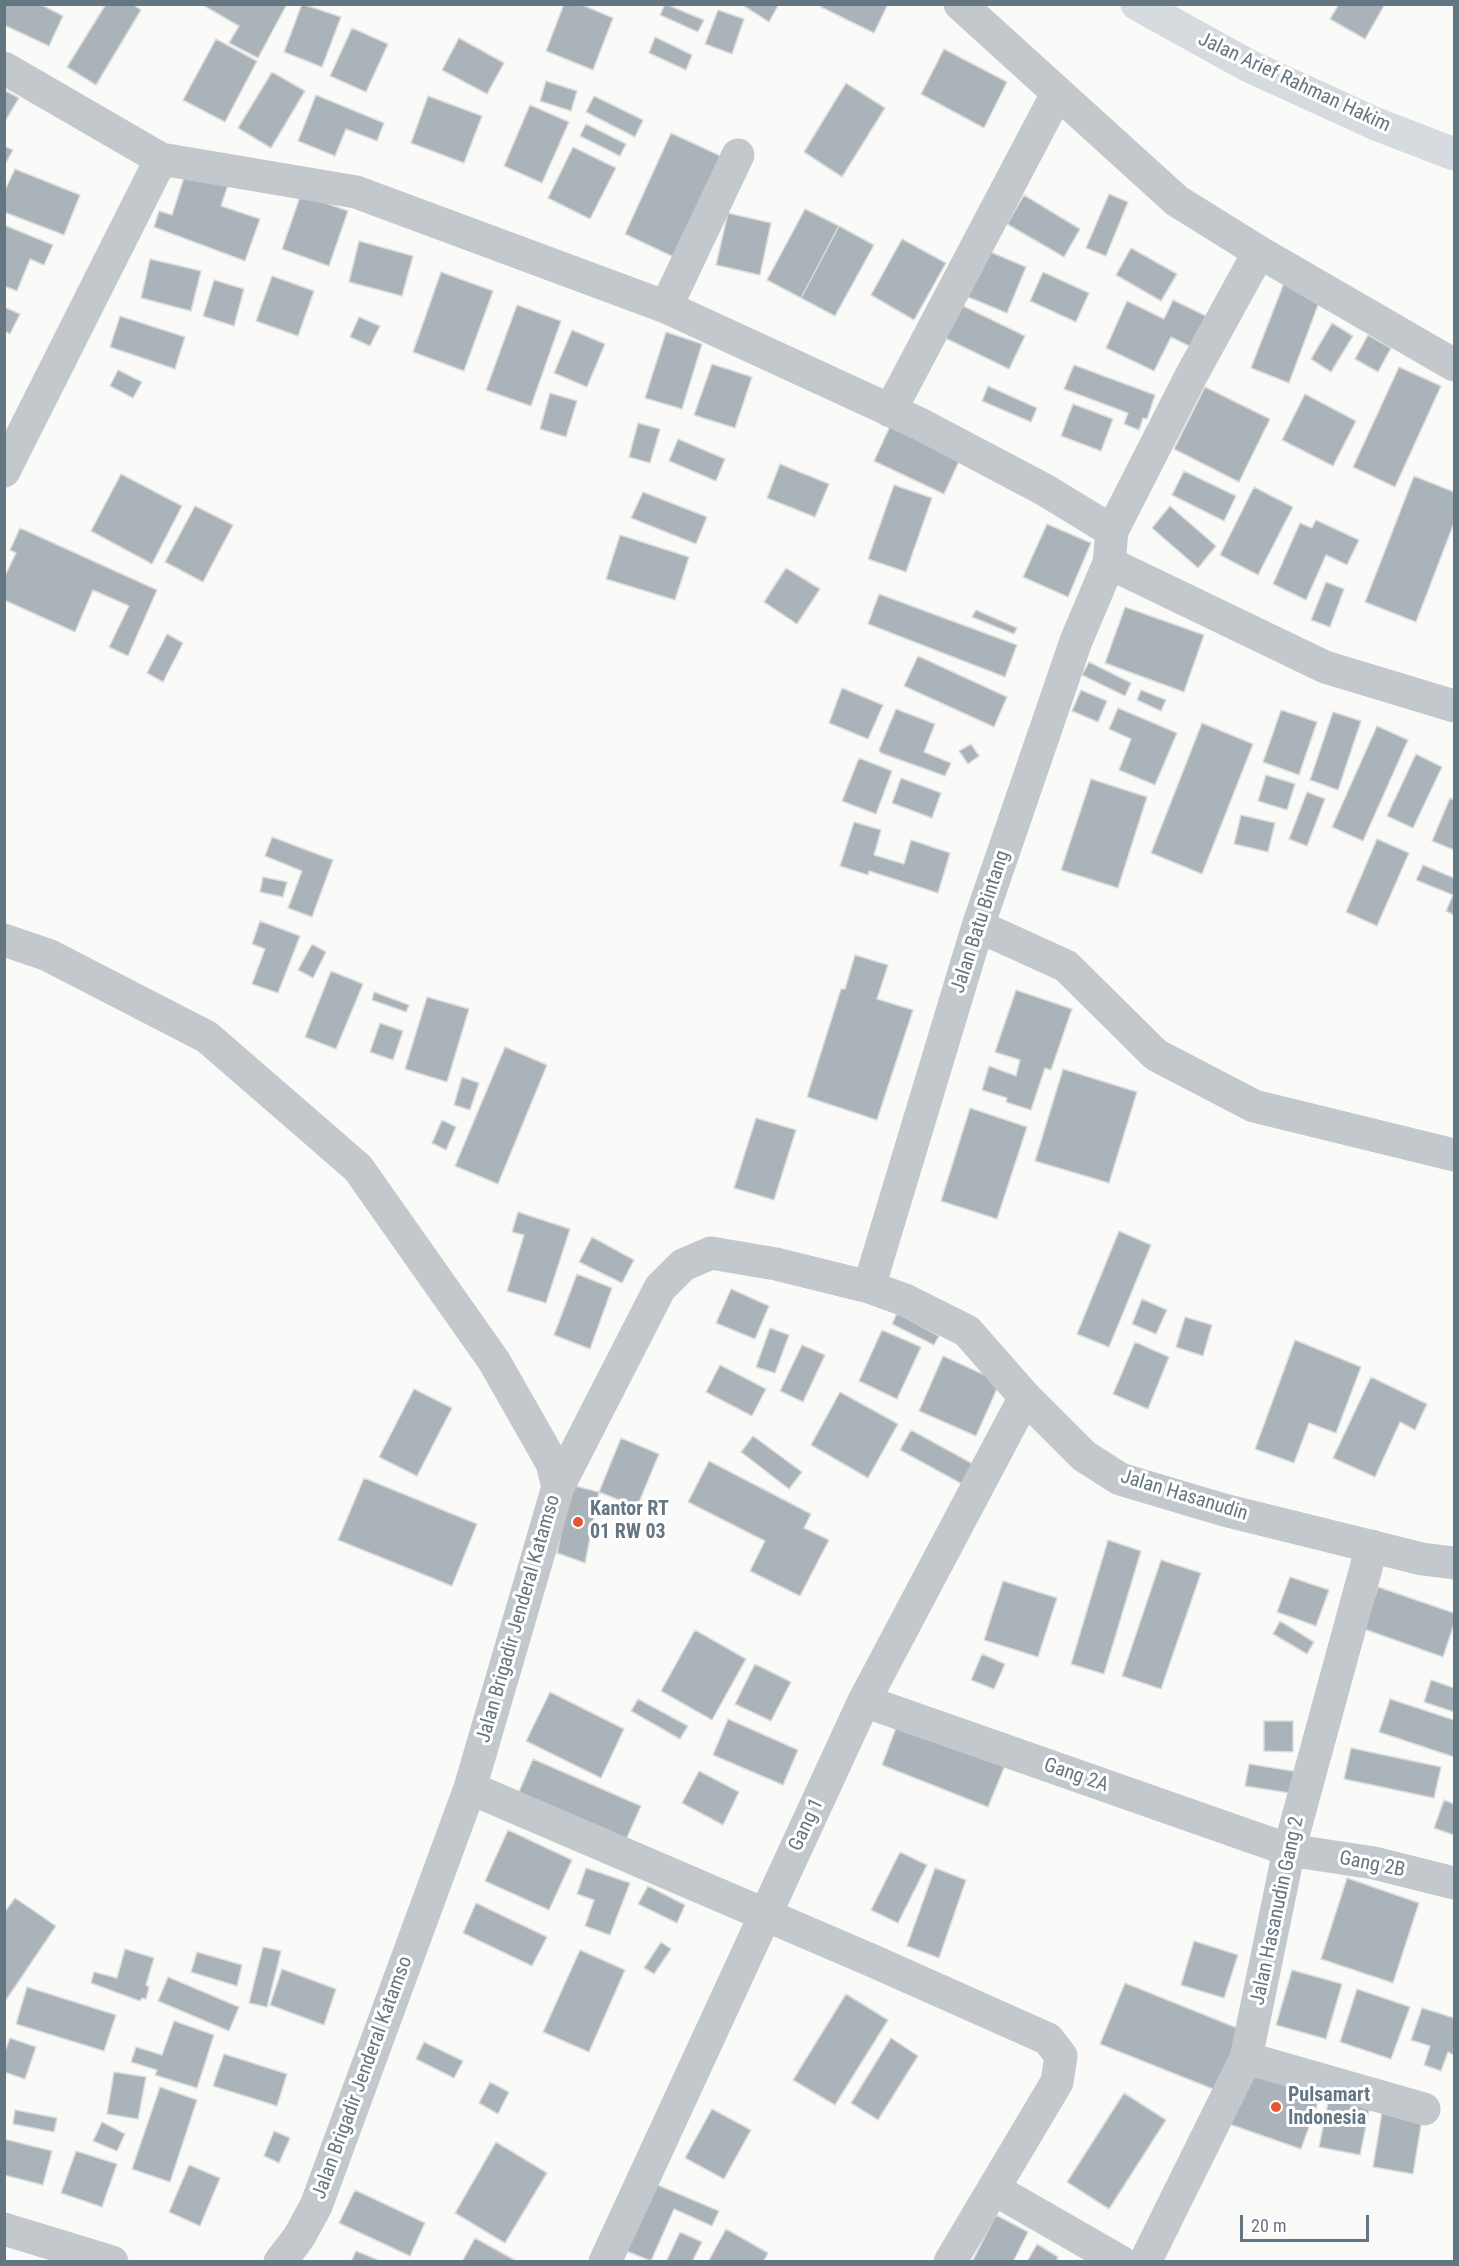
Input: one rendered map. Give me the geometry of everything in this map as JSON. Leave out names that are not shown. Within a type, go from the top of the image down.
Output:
[{"type":"main road","name":"Jalan Arief Rahman Hakim","points":[[1137,4],[1249,66],[1376,124],[1455,154]]},
{"type":"street","points":[[960,4],[1177,201],[1259,252],[1455,365]]},
{"type":"street","points":[[4,68],[161,159],[356,192],[666,307],[890,411],[1045,490],[1112,531],[1191,376],[1259,252]]},
{"type":"street","points":[[890,411],[1058,94]]},
{"type":"street","points":[[666,307],[738,155]]},
{"type":"street","points":[[4,471],[161,159]]},
{"type":"street","name":"Jalan Batu Bintang","points":[[869,1287],[978,926],[1076,641],[1109,563],[1112,531]]},
{"type":"street","points":[[1109,563],[1325,667],[1455,706]]},
{"type":"street","points":[[978,926],[1066,966],[1156,1055],[1254,1106],[1455,1155]]},
{"type":"street","name":"Jalan Brigadir Jenderal Katamso","points":[[4,940],[48,956],[207,1037],[358,1168],[494,1361],[552,1463],[558,1487],[470,1788],[316,2206],[284,2261]]},
{"type":"street","name":"Jalan Hasanudin","points":[[558,1487],[660,1288],[683,1265],[711,1253],[776,1264],[869,1287],[905,1300],[967,1331],[1025,1397],[1084,1456],[1120,1479],[1224,1510],[1422,1559],[1455,1563]]},
{"type":"street","name":"Gang 1","points":[[604,2262],[864,1701],[1025,1397]]},
{"type":"street","name":"Jalan Hasanudin Gang 2","points":[[1145,2262],[1246,2058],[1289,1850],[1372,1546]]},
{"type":"street","name":"Gang 2A","points":[[864,1701],[1289,1850]]},
{"type":"street","points":[[470,1788],[873,1961],[1048,2039],[1061,2056],[1057,2082],[951,2262]]},
{"type":"street","name":"Gang 2B","points":[[1289,1850],[1374,1863],[1455,1883]]},
{"type":"street","points":[[1246,2058],[1424,2109]]},
{"type":"street","points":[[994,2189],[1121,2262]]},
{"type":"street","points":[[4,2229],[112,2262]]},
{"type":"building","points":[[4,4],[40,4],[63,16],[49,46],[4,25]]},
{"type":"building","points":[[106,4],[132,4],[141,10],[96,85],[67,67]]},
{"type":"building","points":[[201,4],[287,4],[258,58],[229,43],[239,26]]},
{"type":"building","points":[[302,4],[341,17],[322,67],[284,52]]},
{"type":"building","points":[[564,4],[580,4],[613,18],[593,70],[546,51]]},
{"type":"building","points":[[665,4],[704,20],[698,32],[660,15]]},
{"type":"building","points":[[741,4],[779,4],[769,22]]},
{"type":"building","points":[[823,4],[888,4],[874,33],[821,7]]},
{"type":"building","points":[[1339,4],[1385,4],[1365,39],[1330,19]]},
{"type":"building","points":[[718,10],[744,19],[732,54],[705,44]]},
{"type":"building","points":[[352,28],[388,44],[366,92],[330,76]]},
{"type":"building","points":[[655,37],[692,55],[686,70],[649,53]]},
{"type":"building","points":[[459,38],[504,63],[487,94],[442,70]]},
{"type":"building","points":[[216,39],[257,61],[225,122],[183,100]]},
{"type":"building","points":[[944,49],[1007,82],[984,128],[921,94]]},
{"type":"building","points":[[272,72],[305,91],[271,148],[238,128]]},
{"type":"building","points":[[546,81],[577,91],[571,111],[540,101]]},
{"type":"building","points":[[846,83],[885,108],[842,177],[804,152]]},
{"type":"building","points":[[4,90],[19,98],[4,123]]},
{"type":"building","points":[[316,95],[384,123],[377,141],[346,129],[335,156],[298,141]]},
{"type":"building","points":[[428,96],[482,116],[464,163],[411,143]]},
{"type":"building","points":[[594,96],[643,120],[635,137],[586,112]]},
{"type":"building","points":[[530,105],[569,122],[542,183],[504,166]]},
{"type":"building","points":[[586,124],[626,144],[620,156],[580,136]]},
{"type":"building","points":[[671,133],[725,158],[678,259],[625,234]]},
{"type":"building","points":[[4,146],[13,150],[4,166]]},
{"type":"building","points":[[573,147],[616,168],[590,219],[548,198]]},
{"type":"building","points":[[187,168],[229,182],[221,206],[260,219],[245,261],[154,227],[159,211],[172,215]]},
{"type":"building","points":[[15,169],[80,195],[64,235],[4,212],[4,192]]},
{"type":"building","points":[[301,194],[348,211],[329,266],[282,249]]},
{"type":"building","points":[[1109,194],[1128,202],[1106,256],[1086,248]]},
{"type":"building","points":[[1024,195],[1080,229],[1064,257],[1007,224]]},
{"type":"building","points":[[805,209],[839,226],[801,298],[767,280]]},
{"type":"building","points":[[728,213],[771,223],[760,275],[716,265]]},
{"type":"building","points":[[4,225],[53,245],[44,265],[30,259],[17,291],[4,286]]},
{"type":"building","points":[[839,226],[874,245],[835,316],[801,298]]},
{"type":"building","points":[[902,239],[946,263],[914,320],[871,295]]},
{"type":"building","points":[[359,241],[413,256],[402,296],[349,282]]},
{"type":"building","points":[[1131,248],[1177,274],[1161,301],[1116,275]]},
{"type":"building","points":[[988,251],[1026,267],[1007,313],[968,297]]},
{"type":"building","points":[[150,259],[201,271],[191,311],[141,298]]},
{"type":"building","points":[[441,272],[493,291],[464,371],[413,352]]},
{"type":"building","points":[[1043,272],[1089,293],[1076,322],[1030,301]]},
{"type":"building","points":[[272,276],[314,291],[298,336],[256,321]]},
{"type":"building","points":[[214,280],[244,289],[234,326],[203,316]]},
{"type":"building","points":[[1284,283],[1321,297],[1289,383],[1251,368]]},
{"type":"building","points":[[1173,300],[1214,320],[1199,351],[1171,337],[1154,371],[1106,348],[1127,301],[1164,319]]},
{"type":"building","points":[[957,303],[1025,336],[1009,369],[941,336]]},
{"type":"building","points":[[517,305],[561,321],[531,406],[486,390]]},
{"type":"building","points":[[4,307],[20,314],[10,334],[4,331]]},
{"type":"building","points":[[120,316],[185,337],[175,369],[110,347]]},
{"type":"building","points":[[359,317],[380,326],[370,346],[350,337]]},
{"type":"building","points":[[1332,323],[1353,336],[1331,372],[1311,359]]},
{"type":"building","points":[[572,330],[605,344],[587,387],[554,373]]},
{"type":"building","points":[[666,332],[702,344],[682,409],[645,398]]},
{"type":"building","points":[[1368,335],[1391,348],[1378,372],[1355,359]]},
{"type":"building","points":[[712,364],[752,377],[735,428],[694,415]]},
{"type":"building","points":[[1074,365],[1155,395],[1147,419],[1143,418],[1139,430],[1124,424],[1128,413],[1064,389]]},
{"type":"building","points":[[1399,367],[1441,386],[1395,487],[1353,467]]},
{"type":"building","points":[[118,370],[142,382],[133,398],[110,386]]},
{"type":"building","points":[[988,386],[1037,408],[1031,422],[982,401]]},
{"type":"building","points":[[1205,387],[1270,419],[1239,482],[1174,449]]},
{"type":"building","points":[[550,393],[577,401],[566,437],[540,429]]},
{"type":"building","points":[[1305,394],[1356,421],[1333,466],[1282,440]]},
{"type":"building","points":[[1073,404],[1113,419],[1101,451],[1061,436]]},
{"type":"building","points":[[638,423],[660,429],[650,463],[629,457]]},
{"type":"building","points":[[891,424],[961,457],[944,494],[874,461]]},
{"type":"building","points":[[678,439],[725,459],[716,481],[669,461]]},
{"type":"building","points":[[780,464],[829,484],[815,517],[767,498]]},
{"type":"building","points":[[1184,471],[1236,496],[1224,521],[1172,495]]},
{"type":"building","points":[[121,474],[182,506],[152,564],[91,531]]},
{"type":"building","points":[[1414,476],[1454,492],[1454,523],[1416,622],[1365,602]]},
{"type":"building","points":[[894,485],[932,498],[906,572],[868,559]]},
{"type":"building","points":[[1254,487],[1293,507],[1258,575],[1220,555]]},
{"type":"building","points":[[643,492],[707,517],[696,544],[631,518]]},
{"type":"building","points":[[195,506],[233,525],[203,582],[165,562]]},
{"type":"building","points":[[1170,506],[1216,546],[1198,568],[1152,528]]},
{"type":"building","points":[[1316,520],[1359,540],[1347,565],[1326,555],[1306,600],[1273,584],[1300,523],[1312,528]]},
{"type":"building","points":[[1047,524],[1091,543],[1068,597],[1023,577]]},
{"type":"building","points":[[20,528],[157,590],[128,656],[109,647],[129,606],[93,590],[75,632],[4,600],[4,578],[16,553],[10,550]]},
{"type":"building","points":[[620,535],[689,557],[675,600],[606,579]]},
{"type":"building","points":[[786,568],[820,589],[797,624],[764,602]]},
{"type":"building","points":[[1326,582],[1344,589],[1330,627],[1311,620]]},
{"type":"building","points":[[879,594],[1017,645],[1005,677],[868,624]]},
{"type":"building","points":[[1125,607],[1204,635],[1184,692],[1105,663]]},
{"type":"building","points":[[976,610],[1017,628],[1014,634],[972,617]]},
{"type":"building","points":[[167,634],[183,643],[163,682],[147,673]]},
{"type":"building","points":[[918,656],[1007,697],[994,727],[904,686]]},
{"type":"building","points":[[1089,662],[1131,683],[1125,696],[1082,675]]},
{"type":"building","points":[[842,688],[883,705],[868,739],[829,723]]},
{"type":"building","points":[[1081,690],[1107,701],[1098,722],[1072,711]]},
{"type":"building","points":[[1141,690],[1166,700],[1161,711],[1137,700]]},
{"type":"building","points":[[1118,708],[1177,733],[1155,785],[1119,770],[1131,739],[1109,729]]},
{"type":"building","points":[[896,709],[935,724],[924,752],[951,763],[945,776],[881,753],[879,750]]},
{"type":"building","points":[[1281,710],[1317,722],[1299,775],[1263,762]]},
{"type":"building","points":[[1333,712],[1361,721],[1338,790],[1310,780]]},
{"type":"building","points":[[1202,723],[1253,744],[1202,874],[1151,853]]},
{"type":"building","points":[[1377,726],[1408,740],[1363,841],[1332,827]]},
{"type":"building","points":[[971,744],[979,756],[968,764],[959,751]]},
{"type":"building","points":[[1416,754],[1442,767],[1413,828],[1387,816]]},
{"type":"building","points":[[859,758],[892,771],[876,814],[842,801]]},
{"type":"building","points":[[1266,775],[1295,784],[1287,810],[1258,801]]},
{"type":"building","points":[[901,778],[941,793],[932,818],[892,803]]},
{"type":"building","points":[[1091,779],[1147,797],[1118,888],[1061,870]]},
{"type":"building","points":[[1307,792],[1325,799],[1307,846],[1289,839]]},
{"type":"building","points":[[1450,798],[1454,800],[1454,850],[1432,841]]},
{"type":"building","points":[[1241,815],[1275,823],[1268,852],[1234,844]]},
{"type":"building","points":[[854,822],[881,830],[874,855],[904,864],[911,840],[950,853],[938,893],[869,871],[868,875],[840,866]]},
{"type":"building","points":[[272,837],[333,860],[312,917],[288,908],[302,871],[265,856]]},
{"type":"building","points":[[1377,839],[1409,853],[1377,926],[1346,912]]},
{"type":"building","points":[[1423,865],[1454,878],[1454,915],[1446,911],[1453,895],[1416,880]]},
{"type":"building","points":[[263,877],[287,882],[283,897],[260,892]]},
{"type":"building","points":[[260,921],[300,936],[278,993],[252,984],[265,949],[252,944]]},
{"type":"building","points":[[312,944],[326,952],[313,978],[298,970]]},
{"type":"building","points":[[855,955],[888,965],[877,999],[913,1010],[877,1120],[807,1097],[841,989],[845,989]]},
{"type":"building","points":[[331,971],[363,984],[336,1049],[305,1037]]},
{"type":"building","points":[[1016,990],[1072,1009],[1051,1070],[1045,1068],[1031,1110],[1006,1102],[1007,1098],[982,1090],[989,1066],[1016,1076],[1020,1060],[995,1052]]},
{"type":"building","points":[[374,992],[409,1005],[406,1012],[372,1000]]},
{"type":"building","points":[[427,997],[469,1009],[447,1082],[405,1069]]},
{"type":"building","points":[[380,1023],[403,1031],[393,1060],[370,1052]]},
{"type":"building","points":[[505,1047],[547,1065],[498,1184],[455,1166]]},
{"type":"building","points":[[1063,1069],[1137,1092],[1109,1183],[1035,1161]]},
{"type":"building","points":[[462,1077],[479,1083],[470,1110],[454,1105]]},
{"type":"building","points":[[970,1108],[1027,1127],[997,1219],[941,1201]]},
{"type":"building","points":[[756,1118],[796,1130],[774,1200],[734,1188]]},
{"type":"building","points":[[442,1120],[456,1127],[446,1150],[432,1143]]},
{"type":"building","points":[[518,1212],[570,1229],[546,1303],[507,1291],[524,1235],[512,1232]]},
{"type":"building","points":[[1119,1231],[1151,1245],[1109,1347],[1077,1334]]},
{"type":"building","points":[[592,1237],[634,1260],[622,1283],[579,1262]]},
{"type":"building","points":[[577,1274],[612,1288],[590,1349],[554,1335]]},
{"type":"building","points":[[731,1289],[769,1306],[755,1339],[716,1323]]},
{"type":"building","points":[[1142,1299],[1167,1310],[1156,1334],[1132,1324]]},
{"type":"building","points":[[897,1313],[939,1336],[934,1345],[892,1324]]},
{"type":"building","points":[[1185,1317],[1212,1325],[1203,1356],[1176,1347]]},
{"type":"building","points":[[770,1328],[789,1335],[775,1373],[756,1367]]},
{"type":"building","points":[[882,1330],[921,1347],[897,1399],[859,1381]]},
{"type":"building","points":[[1295,1340],[1361,1367],[1336,1433],[1309,1423],[1294,1463],[1255,1449]]},
{"type":"building","points":[[1135,1342],[1169,1357],[1148,1409],[1113,1394]]},
{"type":"building","points":[[802,1345],[825,1355],[803,1402],[780,1391]]},
{"type":"building","points":[[943,1356],[1000,1382],[976,1436],[919,1411]]},
{"type":"building","points":[[720,1365],[766,1389],[752,1416],[706,1392]]},
{"type":"building","points":[[1371,1377],[1427,1404],[1415,1430],[1400,1422],[1375,1477],[1333,1458]]},
{"type":"building","points":[[414,1389],[452,1408],[417,1476],[379,1457]]},
{"type":"building","points":[[840,1392],[898,1424],[868,1478],[811,1445]]},
{"type":"building","points":[[911,1430],[973,1464],[962,1484],[900,1450]]},
{"type":"building","points":[[753,1436],[802,1472],[789,1489],[741,1452]]},
{"type":"building","points":[[621,1438],[659,1454],[637,1507],[599,1492]]},
{"type":"building","points":[[709,1461],[811,1514],[804,1528],[829,1540],[800,1596],[750,1571],[765,1541],[688,1502]]},
{"type":"building","points":[[364,1478],[477,1524],[452,1586],[338,1540]]},
{"type":"building","name":"Kantor RT 01 RW 03","points":[[571,1485],[599,1492],[585,1563],[557,1553]]},
{"type":"building","points":[[1108,1540],[1141,1551],[1104,1674],[1071,1664]]},
{"type":"building","points":[[1161,1560],[1201,1573],[1161,1689],[1122,1676]]},
{"type":"building","points":[[1290,1577],[1329,1590],[1316,1626],[1277,1612]]},
{"type":"building","points":[[1003,1581],[1057,1598],[1038,1657],[984,1640]]},
{"type":"building","points":[[1378,1587],[1454,1613],[1454,1624],[1443,1657],[1364,1629]]},
{"type":"building","points":[[1280,1621],[1314,1642],[1307,1654],[1273,1634]]},
{"type":"building","points":[[695,1630],[746,1659],[712,1720],[661,1691]]},
{"type":"building","points":[[982,1654],[1005,1664],[994,1689],[971,1680]]},
{"type":"building","points":[[755,1664],[791,1682],[771,1721],[735,1704]]},
{"type":"building","points":[[1431,1680],[1454,1688],[1454,1712],[1424,1702]]},
{"type":"building","points":[[550,1692],[624,1729],[601,1778],[526,1741]]},
{"type":"building","points":[[638,1699],[688,1726],[680,1739],[631,1711]]},
{"type":"building","points":[[1390,1699],[1454,1720],[1454,1757],[1379,1732]]},
{"type":"building","points":[[728,1719],[798,1750],[783,1785],[713,1755]]},
{"type":"building","points":[[899,1720],[1006,1763],[988,1807],[882,1765]]},
{"type":"building","points":[[1264,1721],[1293,1721],[1293,1752],[1264,1751]]},
{"type":"building","points":[[1351,1748],[1441,1767],[1434,1798],[1344,1779]]},
{"type":"building","points":[[533,1759],[641,1806],[625,1842],[518,1794]]},
{"type":"building","points":[[1249,1764],[1299,1772],[1296,1794],[1245,1786]]},
{"type":"building","points":[[699,1771],[739,1792],[723,1825],[682,1803]]},
{"type":"building","points":[[1444,1800],[1454,1804],[1454,1835],[1434,1828]]},
{"type":"building","points":[[508,1830],[572,1860],[549,1910],[485,1881]]},
{"type":"building","points":[[900,1852],[927,1865],[898,1923],[871,1910]]},
{"type":"building","points":[[586,1868],[630,1883],[610,1935],[585,1926],[594,1900],[577,1894]]},
{"type":"building","points":[[935,1868],[966,1880],[939,1958],[907,1946]]},
{"type":"building","points":[[1347,1878],[1419,1903],[1393,1983],[1321,1959]]},
{"type":"building","points":[[648,1886],[685,1905],[677,1923],[638,1904]]},
{"type":"building","points":[[15,1898],[56,1926],[4,2003],[4,1913]]},
{"type":"building","points":[[476,1903],[547,1937],[532,1966],[463,1933]]},
{"type":"building","points":[[1194,1941],[1238,1955],[1224,1998],[1181,1985]]},
{"type":"building","points":[[661,1942],[671,1949],[654,1974],[644,1968]]},
{"type":"building","points":[[263,1947],[281,1951],[267,2007],[249,2003]]},
{"type":"building","points":[[125,1949],[154,1958],[146,1985],[149,1987],[146,1999],[142,1998],[140,2001],[91,1983],[94,1972],[117,1978]]},
{"type":"building","points":[[580,1950],[625,1970],[589,2052],[543,2032]]},
{"type":"building","points":[[197,1952],[242,1965],[237,1986],[191,1972]]},
{"type":"building","points":[[282,1969],[336,1989],[324,2025],[270,2005]]},
{"type":"building","points":[[1292,1970],[1342,1984],[1326,2039],[1276,2025]]},
{"type":"building","points":[[168,1977],[239,2007],[229,2031],[158,2001]]},
{"type":"building","points":[[1125,1983],[1242,2030],[1218,2091],[1100,2044]]},
{"type":"building","points":[[27,1987],[116,2015],[104,2051],[16,2024]]},
{"type":"building","points":[[1357,1989],[1410,2007],[1391,2059],[1340,2042]]},
{"type":"building","points":[[846,1994],[888,2020],[835,2105],[793,2080]]},
{"type":"building","points":[[1422,2008],[1454,2018],[1454,2055],[1448,2052],[1441,2071],[1424,2065],[1430,2046],[1411,2040]]},
{"type":"building","points":[[174,2021],[214,2035],[197,2088],[155,2075],[157,2070],[131,2062],[136,2047],[162,2055]]},
{"type":"building","points":[[10,2038],[36,2047],[25,2079],[4,2072],[4,2054]]},
{"type":"building","points":[[891,2038],[918,2056],[878,2120],[851,2103]]},
{"type":"building","points":[[424,2042],[463,2061],[454,2078],[416,2059]]},
{"type":"building","points":[[224,2054],[287,2074],[277,2106],[213,2086]]},
{"type":"building","name":"Pulsamart Indonesia","points":[[1249,2065],[1322,2091],[1301,2149],[1229,2124]]},
{"type":"building","points":[[114,2072],[146,2077],[138,2119],[107,2114]]},
{"type":"building","points":[[490,2082],[509,2092],[498,2114],[479,2103]]},
{"type":"building","points":[[160,2087],[197,2100],[170,2182],[132,2169]]},
{"type":"building","points":[[1124,2093],[1166,2120],[1109,2209],[1067,2182]]},
{"type":"building","points":[[1329,2098],[1370,2106],[1360,2155],[1319,2147]]},
{"type":"building","points":[[712,2109],[751,2130],[724,2179],[685,2158]]},
{"type":"building","points":[[15,2110],[57,2118],[54,2132],[13,2124]]},
{"type":"building","points":[[1382,2112],[1422,2119],[1413,2174],[1373,2167]]},
{"type":"building","points":[[102,2122],[125,2134],[117,2151],[93,2141]]},
{"type":"building","points":[[274,2131],[290,2138],[279,2163],[264,2156]]},
{"type":"building","points":[[4,2139],[52,2151],[43,2185],[4,2175]]},
{"type":"building","points":[[496,2142],[547,2173],[505,2243],[455,2213]]},
{"type":"building","points":[[76,2151],[117,2164],[102,2207],[61,2193]]},
{"type":"building","points":[[189,2165],[220,2178],[200,2226],[169,2212]]},
{"type":"building","points":[[648,2181],[719,2211],[712,2226],[674,2209],[651,2261],[619,2248]]},
{"type":"building","points":[[355,2190],[425,2223],[410,2256],[339,2223]]},
{"type":"building","points":[[996,2215],[1028,2232],[1013,2262],[972,2262]]},
{"type":"building","points":[[726,2229],[768,2253],[763,2262],[708,2262]]},
{"type":"building","points":[[680,2232],[702,2242],[692,2262],[666,2262]]},
{"type":"building","points":[[475,2238],[518,2262],[462,2262]]},
{"type":"building","points":[[1037,2244],[1058,2257],[1056,2262],[1027,2262]]},
{"type":"building","points":[[356,2251],[383,2262],[351,2262]]},
{"type":"place","name":"Kantor RT 01 RW 03","points":[[578,1522]]},
{"type":"place","name":"Pulsamart Indonesia","points":[[1276,2107]]}]
